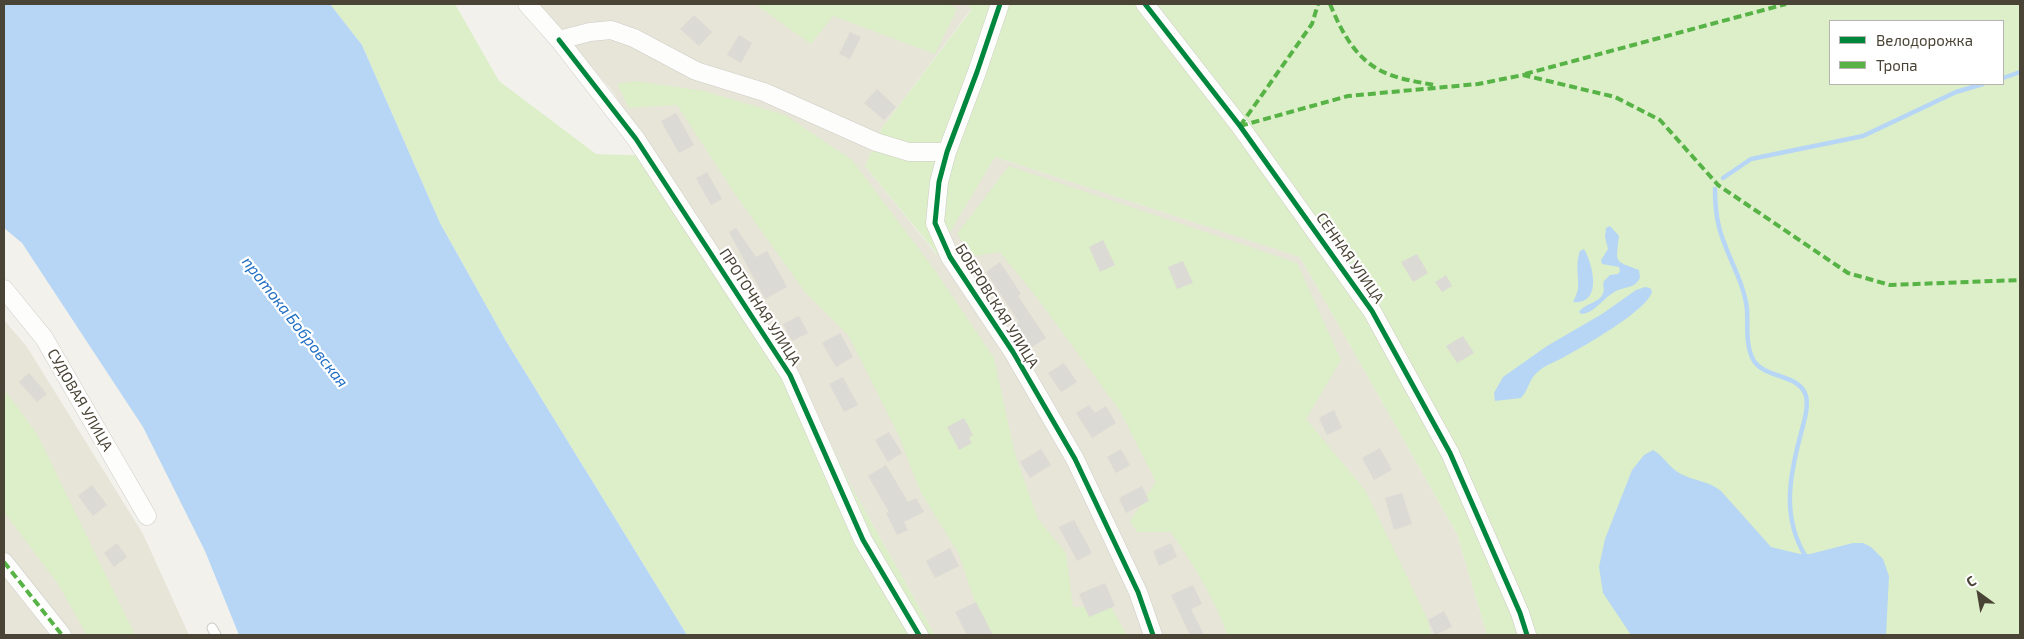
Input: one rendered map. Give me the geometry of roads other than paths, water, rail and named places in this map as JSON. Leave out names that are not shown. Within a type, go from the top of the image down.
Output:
[{"type":"street","points":[[527,4],[559,40],[590,32],[611,30],[634,38],[696,71],[764,92],[867,139],[908,152],[947,152]]},
{"type":"street","name":"БОБРОВСКАЯ УЛИЦА","points":[[1000,4],[947,152],[936,202],[935,223],[950,257],[1013,352],[1075,458],[1138,592],[1153,635]]},
{"type":"street","name":"СЕННАЯ УЛИЦА","points":[[1145,4],[1240,126],[1372,311],[1450,452],[1520,613],[1527,635]]},
{"type":"street","name":"ПРОТОЧНАЯ УЛИЦА","points":[[559,40],[636,139],[790,375],[863,540],[919,635]]},
{"type":"street","name":"СУДОВАЯ УЛИЦА","points":[[4,289],[44,338],[147,516]]},
{"type":"street","points":[[4,562],[62,635]]},
{"type":"water","name":"протока Бобровская","points":[[4,4],[330,4],[362,45],[440,223],[506,341],[687,635],[239,635],[205,551],[143,427],[22,243],[4,228]]},
{"type":"water","points":[[1610,226],[1619,236],[1618,260],[1639,270],[1640,278],[1635,284],[1616,291],[1592,310],[1582,314],[1579,312],[1581,309],[1602,296],[1604,281],[1610,275],[1618,274],[1620,271],[1619,267],[1602,264],[1601,260],[1608,249],[1605,237],[1606,228]]},
{"type":"water","points":[[1584,249],[1592,273],[1592,291],[1589,297],[1582,301],[1573,302],[1578,289],[1577,265],[1580,251]]},
{"type":"water","points":[[1645,287],[1650,288],[1652,291],[1640,308],[1614,327],[1536,373],[1521,398],[1495,401],[1494,393],[1503,377],[1547,346],[1602,314],[1636,290]]},
{"type":"water","points":[[1653,450],[1677,471],[1712,485],[1721,491],[1771,547],[1800,554],[1810,554],[1853,543],[1863,543],[1871,547],[1883,559],[1889,576],[1886,635],[1631,635],[1603,593],[1599,567],[1605,539],[1632,470],[1644,455]]},
{"type":"waterway","points":[[2004,78],[2020,72]]},
{"type":"waterway","points":[[1723,178],[1751,159],[1863,136],[1956,92],[1980,85]]},
{"type":"waterway","points":[[1715,189],[1719,227],[1745,299],[1748,342],[1751,355],[1759,367],[1797,384],[1803,389],[1806,396],[1806,411],[1793,468],[1790,498],[1793,528],[1806,557]]}]
